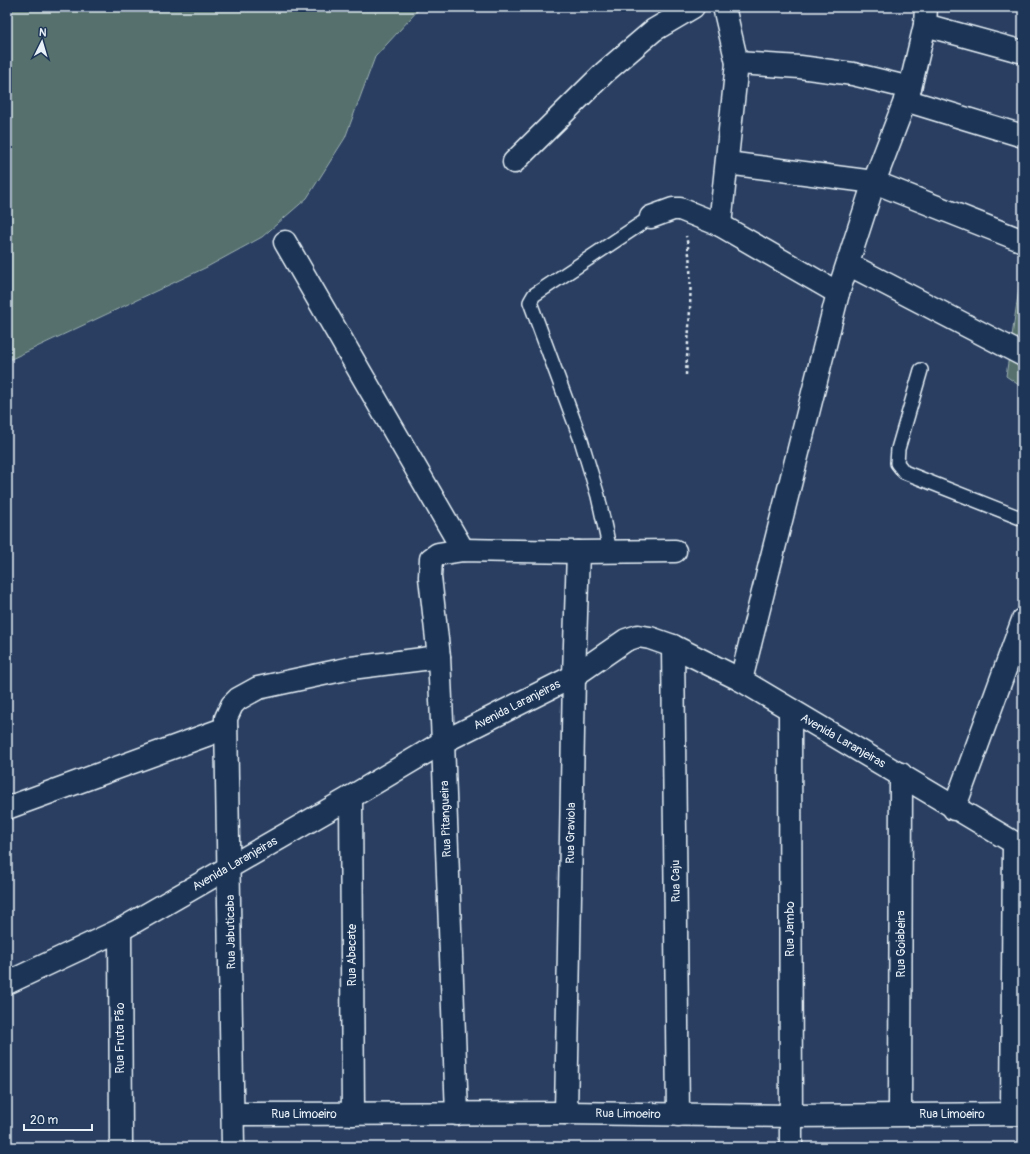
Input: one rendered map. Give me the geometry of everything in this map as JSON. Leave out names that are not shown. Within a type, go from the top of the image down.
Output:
[{"type":"street","points":[[514,162],[605,72],[654,30],[693,7]]},
{"type":"street","points":[[720,225],[737,63],[724,7]]},
{"type":"street","points":[[740,680],[838,293],[874,182],[908,94],[926,16],[1023,52]]},
{"type":"street","points":[[737,63],[800,67],[853,74],[1023,136]]},
{"type":"street","points":[[727,163],[874,182],[1023,241]]},
{"type":"street","points":[[651,217],[680,209],[720,225],[838,293]]},
{"type":"street","points":[[285,242],[463,550],[578,552],[675,551]]},
{"type":"street","points":[[848,264],[1023,355]]},
{"type":"street","name":"Rua Pitangueira","points":[[457,1114],[439,657],[430,577],[431,559],[438,554],[463,550]]},
{"type":"street","name":"Rua Graviola","points":[[566,1114],[574,676],[578,552]]},
{"type":"street","points":[[954,809],[1023,620]]},
{"type":"street","name":"Avenida Laranjeiras","points":[[7,983],[120,930],[351,797],[443,742],[574,676],[632,637],[644,636],[673,646],[740,680],[901,774],[954,809],[1018,845]]},
{"type":"street","name":"Rua Caju","points":[[673,646],[678,1115]]},
{"type":"street","points":[[7,808],[226,723],[232,705],[238,698],[258,688],[351,668],[439,657]]},
{"type":"street","name":"Rua Jambo","points":[[790,710],[791,1147]]},
{"type":"street","name":"Rua Jabuticaba","points":[[226,723],[230,867],[233,1147]]},
{"type":"street","name":"Rua Goiabeira","points":[[900,1114],[901,774]]},
{"type":"street","name":"Rua Abacate","points":[[351,797],[353,1114]]},
{"type":"street","points":[[1018,845],[1018,1114]]},
{"type":"street","name":"Rua Fruta Pão","points":[[120,930],[121,1147]]},
{"type":"street","name":"Rua Limoeiro","points":[[233,1114],[791,1116],[1018,1114]]},
{"type":"lane","points":[[610,551],[598,496],[581,440],[530,302],[534,295],[651,217]]},
{"type":"lane","points":[[921,370],[898,449],[897,463],[904,472],[1023,519]]},
{"type":"path","points":[[680,209],[690,252],[686,375]]},
{"type":"green space","points":[[7,7],[421,7],[375,57],[345,138],[307,198],[262,237],[207,267],[7,361]]},
{"type":"green space","points":[[1023,262],[1023,388],[1006,376]]}]
